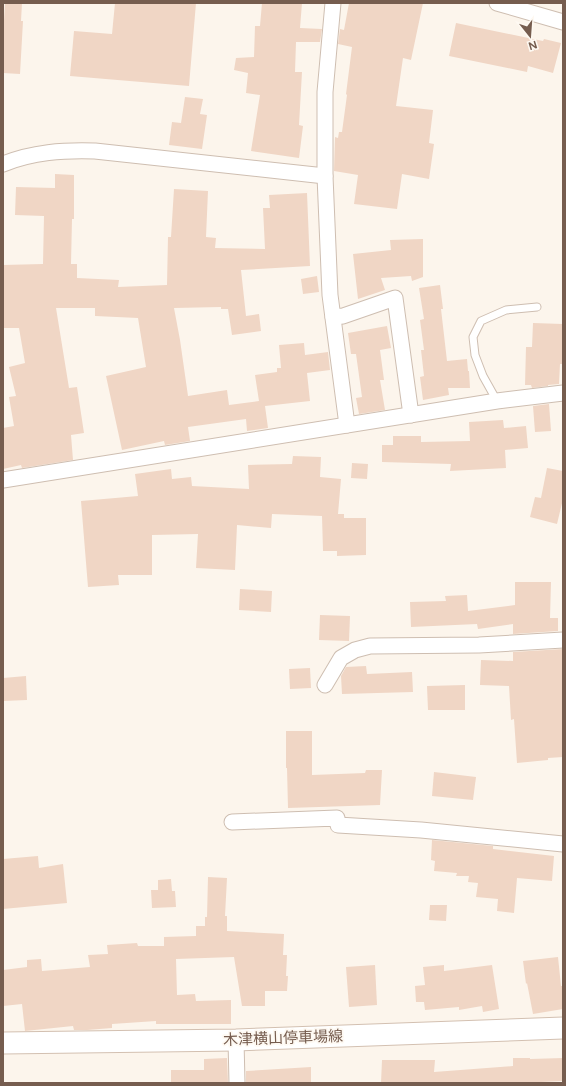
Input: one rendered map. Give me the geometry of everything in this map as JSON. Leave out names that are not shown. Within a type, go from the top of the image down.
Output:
[{"type":"main road","name":"木津横山停車場線","points":[[3,1043],[236,1040],[563,1028]]},
{"type":"street","points":[[333,3],[325,92],[326,176],[330,295],[347,425]]},
{"type":"street","points":[[497,3],[563,22]]},
{"type":"street","points":[[3,164],[14,159],[40,153],[68,150],[95,151],[326,176]]},
{"type":"street","points":[[333,317],[343,316],[395,298],[411,415]]},
{"type":"street","points":[[3,480],[497,401],[563,393]]},
{"type":"street","points":[[324,686],[341,658],[355,650],[370,646],[479,645],[563,640]]},
{"type":"street","points":[[232,822],[337,818],[338,825],[421,830],[563,844]]},
{"type":"street","points":[[236,1040],[237,1083]]},
{"type":"lane","points":[[497,401],[483,376],[476,355],[473,337],[481,321],[506,310],[536,308]]},
{"type":"building","points":[[5,3],[22,3],[21,21],[23,21],[20,74],[3,73],[3,20]]},
{"type":"building","points":[[115,3],[196,3],[189,86],[70,76],[74,31],[112,34]]},
{"type":"building","points":[[262,3],[302,3],[300,28],[322,29],[320,42],[296,42],[295,72],[302,72],[299,125],[303,126],[299,158],[251,151],[260,95],[246,93],[248,73],[234,70],[236,58],[254,57],[255,26],[260,26]]},
{"type":"building","points":[[349,3],[423,3],[411,60],[403,58],[396,106],[433,110],[429,143],[434,144],[429,179],[402,174],[397,209],[354,204],[358,175],[334,171],[335,137],[338,138],[339,132],[342,132],[352,47],[338,44],[340,29],[344,30]]},
{"type":"building","points":[[456,23],[543,41],[544,39],[561,43],[553,73],[528,66],[527,72],[449,56]]},
{"type":"building","points":[[185,97],[203,99],[200,114],[207,115],[202,149],[169,145],[172,122],[181,123]]},
{"type":"building","points":[[55,174],[74,175],[74,219],[72,219],[71,264],[77,264],[77,278],[119,280],[118,287],[167,285],[168,237],[171,237],[174,189],[208,191],[206,237],[216,238],[215,248],[265,249],[263,208],[270,208],[269,195],[307,193],[310,266],[241,270],[246,316],[259,314],[261,331],[232,335],[228,309],[221,309],[221,307],[174,308],[188,396],[227,390],[229,405],[259,401],[255,375],[277,372],[277,368],[281,368],[279,345],[304,343],[305,355],[328,352],[330,370],[307,373],[310,401],[265,406],[268,428],[247,431],[246,419],[188,427],[190,441],[165,445],[164,441],[122,450],[106,376],[146,367],[138,318],[95,316],[95,308],[56,308],[69,388],[77,387],[84,433],[71,435],[73,460],[22,468],[21,465],[3,469],[3,428],[14,426],[9,397],[16,396],[9,367],[25,363],[19,328],[3,328],[3,265],[43,264],[44,216],[15,215],[16,187],[55,188]]},
{"type":"building","points":[[423,239],[423,277],[412,281],[411,276],[381,278],[385,290],[358,299],[353,254],[391,250],[390,240]]},
{"type":"building","points":[[317,276],[319,292],[303,294],[301,279]]},
{"type":"building","points":[[440,285],[443,309],[441,309],[447,361],[467,359],[470,388],[448,388],[449,395],[423,400],[420,377],[424,376],[421,350],[424,350],[420,320],[424,319],[419,288]]},
{"type":"building","points":[[533,323],[563,324],[563,364],[560,364],[559,384],[532,388],[531,385],[525,385],[526,347],[532,347]]},
{"type":"building","points":[[387,326],[391,348],[380,350],[384,380],[380,380],[385,410],[359,414],[356,398],[362,397],[356,354],[351,354],[348,333]]},
{"type":"building","points":[[549,404],[551,431],[535,432],[533,406]]},
{"type":"building","points":[[503,420],[504,428],[526,426],[528,448],[505,450],[506,468],[450,471],[451,464],[382,462],[382,445],[393,445],[393,436],[421,436],[421,442],[470,441],[469,422]]},
{"type":"building","points":[[293,456],[321,457],[320,477],[341,479],[338,514],[344,514],[344,518],[366,518],[366,555],[337,556],[337,551],[323,551],[322,516],[272,514],[271,528],[237,525],[235,570],[196,568],[198,534],[152,535],[152,575],[118,575],[119,585],[88,587],[81,501],[138,496],[135,474],[171,469],[172,479],[191,477],[192,486],[249,489],[248,465],[292,464]]},
{"type":"building","points":[[352,463],[368,464],[367,479],[351,478]]},
{"type":"building","points":[[547,468],[563,471],[563,499],[557,524],[530,517],[535,497],[541,498]]},
{"type":"building","points":[[515,582],[551,582],[550,618],[558,618],[558,631],[513,634],[513,624],[478,629],[477,624],[411,627],[410,602],[446,601],[445,596],[467,595],[468,611],[515,605]]},
{"type":"building","points":[[240,589],[272,591],[271,612],[239,610]]},
{"type":"building","points":[[320,615],[350,616],[349,641],[319,640]]},
{"type":"building","points":[[563,649],[563,757],[517,763],[514,719],[511,720],[509,686],[480,685],[481,660],[513,661],[513,652]]},
{"type":"building","points":[[366,666],[367,674],[412,672],[413,692],[342,694],[341,676],[346,667]]},
{"type":"building","points":[[310,668],[311,688],[290,689],[289,669]]},
{"type":"building","points":[[26,676],[27,700],[3,701],[3,678]]},
{"type":"building","points":[[465,685],[465,710],[428,710],[427,686]]},
{"type":"building","points":[[286,731],[312,731],[312,775],[365,773],[366,770],[382,770],[380,805],[288,808]]},
{"type":"building","points":[[434,772],[476,777],[473,800],[432,796]]},
{"type":"building","points":[[432,840],[493,846],[493,849],[554,856],[552,881],[517,878],[514,913],[497,911],[498,899],[476,897],[478,883],[468,882],[469,876],[456,876],[457,873],[434,871],[435,861],[431,860]]},
{"type":"building","points":[[38,856],[39,868],[63,864],[67,903],[3,909],[3,859]]},
{"type":"building","points":[[208,877],[227,878],[225,916],[227,916],[227,931],[284,934],[283,955],[287,955],[287,991],[265,991],[265,1006],[242,1006],[234,957],[176,959],[177,995],[195,994],[196,1001],[231,1000],[231,1024],[156,1024],[156,1021],[112,1024],[112,1028],[87,1030],[74,1030],[73,1026],[25,1031],[22,1004],[3,1006],[3,970],[27,967],[27,960],[41,959],[42,971],[90,967],[88,955],[108,954],[107,945],[137,943],[138,946],[164,946],[164,937],[196,936],[196,926],[205,926],[205,917],[207,917]]},
{"type":"building","points":[[171,879],[172,891],[175,891],[176,907],[152,908],[151,890],[158,890],[158,880]]},
{"type":"building","points":[[430,905],[447,905],[446,921],[429,920]]},
{"type":"building","points":[[558,957],[561,986],[563,986],[563,1009],[533,1014],[527,983],[526,984],[523,961]]},
{"type":"building","points":[[375,965],[377,1005],[349,1007],[346,967]]},
{"type":"building","points":[[444,965],[444,971],[492,965],[499,1009],[483,1012],[482,1006],[459,1010],[459,1007],[425,1010],[424,1002],[416,1002],[415,986],[425,985],[423,967]]},
{"type":"building","points":[[227,1058],[228,1083],[171,1083],[171,1070],[204,1070],[204,1059]]},
{"type":"building","points":[[513,1058],[563,1058],[563,1081],[541,1083],[381,1083],[382,1060],[435,1060],[434,1072],[513,1066]]},
{"type":"building","points":[[311,1067],[311,1083],[246,1083],[246,1071]]}]
